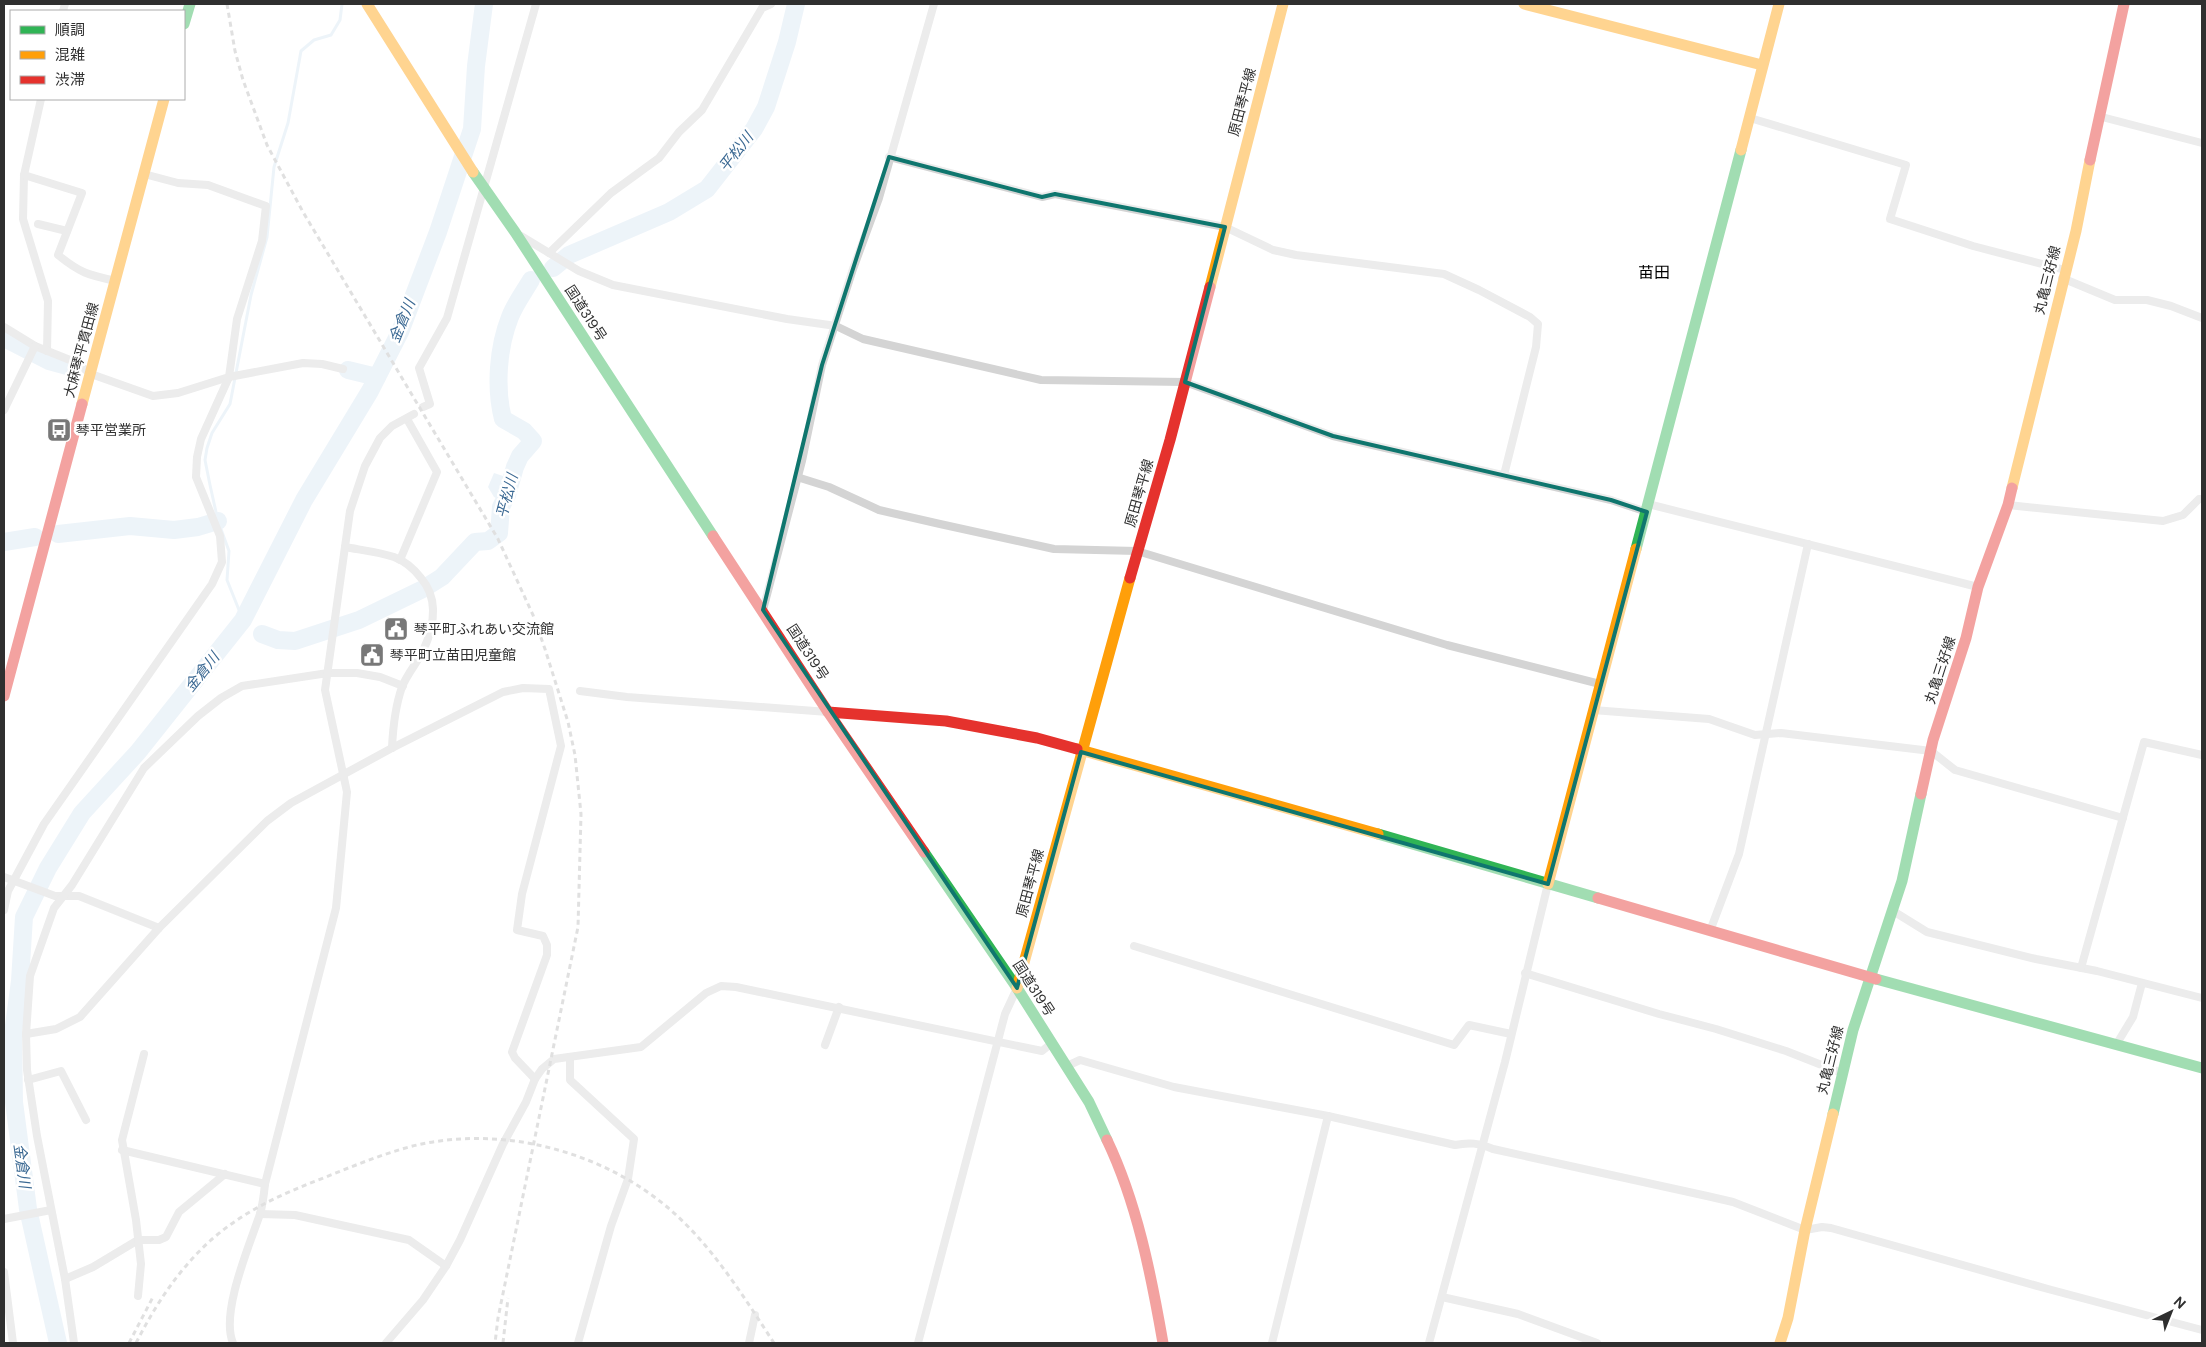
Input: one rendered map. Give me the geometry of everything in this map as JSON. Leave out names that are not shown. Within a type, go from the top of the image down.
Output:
[{"type":"main road","points":[[185,21],[190,4]]},
{"type":"main road","name":"国道319号","points":[[367,4],[484,190],[515,232],[828,712],[1017,988],[1067,1066],[1102,1128],[1123,1178],[1142,1238],[1155,1295],[1163,1343]]},
{"type":"main road","name":"原田琴平線","points":[[1017,988],[1185,382],[1284,4]]},
{"type":"main road","points":[[1524,4],[1762,65]]},
{"type":"main road","points":[[1548,884],[1779,4]]},
{"type":"main road","name":"丸亀三好線","points":[[1780,1343],[1788,1318],[1805,1230],[1853,1030],[1902,881],[1931,751],[1966,638],[1978,587],[2008,505],[2063,274],[2076,231],[2098,116],[2124,4]]},
{"type":"main road","name":"大麻琴平貫田線","points":[[4,696],[164,100]]},
{"type":"main road","points":[[828,712],[946,721],[1037,738],[1081,752],[1288,808],[1871,978],[2202,1068]]},
{"type":"street","points":[[423,407],[430,404],[419,368],[447,318],[536,4]]},
{"type":"street","points":[[549,253],[610,193],[659,158],[680,132],[702,110],[762,8],[771,4]]},
{"type":"street","points":[[763,610],[797,477],[822,365],[853,268],[879,198],[889,157],[934,4]]},
{"type":"street","points":[[41,100],[24,175],[23,220],[48,301],[47,351]]},
{"type":"street","points":[[2098,116],[2202,143]]},
{"type":"street","points":[[1750,118],[1906,164],[1890,220],[2063,274],[2115,300],[2147,300],[2171,306],[2202,318]]},
{"type":"street","points":[[889,157],[1042,197],[1055,194],[1225,227],[1273,250],[1296,255],[1444,274],[1479,290],[1538,324],[1536,347],[1504,475]]},
{"type":"street","points":[[4,910],[8,891],[16,881],[44,824],[212,584],[222,562],[220,536],[196,477],[197,457],[201,439],[229,377],[237,319],[262,241],[266,206],[208,185],[178,183],[144,174]]},
{"type":"street","points":[[24,175],[82,193],[58,256],[83,273],[116,281]]},
{"type":"street","points":[[38,224],[67,231]]},
{"type":"street","points":[[515,232],[579,271],[613,285],[787,319],[836,326],[863,339],[1041,380],[1185,382],[1333,436],[1808,544],[1978,587]]},
{"type":"street","points":[[4,327],[35,346],[75,362],[91,374],[153,396],[178,393],[229,377],[303,363],[322,364],[343,369]]},
{"type":"street","points":[[4,410],[35,346]]},
{"type":"street","points":[[233,1343],[230,1331],[231,1313],[243,1261],[260,1214],[265,1184],[336,908],[347,792],[345,773],[326,690],[350,511],[365,466],[380,438],[392,426],[414,414]]},
{"type":"street","points":[[400,560],[437,472],[406,419]]},
{"type":"street","points":[[797,477],[829,487],[879,510],[1054,549],[1137,551],[1447,645],[1600,684]]},
{"type":"street","points":[[2008,505],[2163,521],[2183,514],[2199,499],[2202,499]]},
{"type":"street","points":[[1710,932],[1739,854],[1808,544]]},
{"type":"street","points":[[345,547],[400,560],[410,566],[423,580],[432,596],[434,607],[431,625],[423,651],[413,665],[403,686],[394,717],[392,748]]},
{"type":"street","points":[[74,1343],[65,1279],[28,1080],[26,1034],[30,976],[58,896],[72,885],[144,768],[198,716],[221,698],[242,686],[328,673],[357,673],[380,677],[403,686]]},
{"type":"street","points":[[26,1034],[56,1030],[80,1017],[159,928],[267,821],[290,803],[392,748],[503,692],[523,688],[549,689],[560,746],[522,894],[517,930],[543,936],[547,945],[547,954],[512,1052],[515,1058],[535,1079]]},
{"type":"street","points":[[580,691],[627,697],[828,712]]},
{"type":"street","points":[[1593,710],[1709,720],[1756,735],[1781,733],[1931,751],[1955,770],[2123,818]]},
{"type":"street","points":[[2081,968],[2144,742],[2202,755]]},
{"type":"street","points":[[4,877],[58,896],[80,896],[159,928]]},
{"type":"street","points":[[1429,1343],[1483,1144],[1548,884]]},
{"type":"street","points":[[1892,911],[1927,932],[2202,998]]},
{"type":"street","points":[[1134,946],[1454,1045],[1470,1025],[1511,1034]]},
{"type":"street","points":[[1525,973],[1659,1014],[1716,1029],[1786,1052],[1842,1074]]},
{"type":"street","points":[[2116,1045],[2133,1017],[2142,983]]},
{"type":"street","points":[[386,1343],[423,1300],[446,1266],[460,1240],[503,1144],[526,1102],[535,1079],[542,1069],[554,1059],[641,1047],[706,992],[721,986],[736,987],[839,1007],[1042,1051],[1052,1043]]},
{"type":"street","points":[[918,1343],[1005,1014],[1017,988]]},
{"type":"street","points":[[825,1045],[839,1007]]},
{"type":"street","points":[[138,1296],[141,1264],[122,1150],[122,1140],[144,1054]]},
{"type":"street","points":[[570,1058],[570,1080],[634,1140],[628,1179],[611,1226],[578,1343]]},
{"type":"street","points":[[1067,1066],[1080,1060],[1174,1087],[1328,1116],[1455,1145],[1470,1142],[1483,1144],[1493,1149],[1724,1200],[1805,1230],[1822,1227],[1831,1228],[2202,1330]]},
{"type":"street","points":[[28,1080],[62,1071],[86,1120]]},
{"type":"street","points":[[1272,1343],[1328,1116]]},
{"type":"street","points":[[122,1150],[265,1184]]},
{"type":"street","points":[[65,1279],[93,1267],[138,1240],[159,1240],[166,1237],[179,1212],[209,1185],[218,1181],[225,1174]]},
{"type":"street","points":[[4,1219],[51,1210]]},
{"type":"street","points":[[260,1214],[295,1215],[409,1240],[446,1266]]},
{"type":"street","points":[[4,1272],[13,1343]]},
{"type":"street","points":[[1442,1297],[1518,1314],[1596,1343]]},
{"type":"street","points":[[749,1343],[755,1315]]},
{"type":"highlighted area","points":[[889,157],[1042,197],[1055,194],[1225,227],[1185,382],[1333,436],[1611,500],[1647,512],[1548,884],[1081,752],[1017,988],[763,610],[822,365]]},
{"type":"shaded area","points":[[494,473],[506,477],[498,499],[494,497],[488,487]]},
{"type":"waterway","points":[[243,620],[227,580],[229,551],[218,521],[205,460],[212,433],[230,404],[251,295],[267,237],[274,167],[288,123],[301,51],[314,40],[331,35],[340,20],[342,4]]},
{"type":"waterway","name":"金倉川","points":[[58,1343],[28,1209],[14,1102],[13,1033],[20,981],[24,917],[48,868],[82,813],[138,752],[243,620],[304,500],[370,391],[400,332],[438,232],[472,129],[476,66],[484,4]]},
{"type":"waterway","name":"平松川","points":[[553,268],[569,255],[669,212],[707,189],[754,129],[766,107],[787,42],[796,4]]},
{"type":"waterway","name":"平松川","points":[[262,634],[278,640],[295,641],[359,620],[423,589],[442,577],[475,542],[488,541],[499,533],[501,507],[507,495],[515,467],[520,456],[533,441],[524,431],[503,419],[499,394],[500,354],[506,329],[514,307],[531,280]]},
{"type":"waterway","points":[[4,338],[49,361],[71,367]]},
{"type":"waterway","points":[[348,370],[377,377]]},
{"type":"waterway","points":[[58,534],[130,526],[174,530],[198,527],[218,521]]},
{"type":"waterway","points":[[4,542],[35,537]]},
{"type":"railway","points":[[227,4],[235,51],[243,80],[267,145],[303,212],[498,539],[533,615],[568,722],[575,755],[581,814],[578,927],[498,1318],[495,1343]]},
{"type":"railway","points":[[136,1343],[160,1301],[188,1263],[224,1229],[251,1211],[295,1189],[409,1147],[439,1141],[470,1139],[501,1140],[563,1151],[620,1175],[646,1191],[666,1206],[702,1241],[747,1301],[774,1343]]},
{"type":"railway","points":[[129,1343],[153,1297]]},
{"type":"railway","points":[[503,1343],[508,1298]]},
{"type":"traffic: fast","points":[[185,21],[190,4]]},
{"type":"traffic: fast","points":[[1636,549],[1741,150]]},
{"type":"traffic: fast","points":[[473,172],[515,232],[713,536]]},
{"type":"traffic: fast","points":[[1833,1114],[1853,1030],[1902,881],[1921,794]]},
{"type":"traffic: fast","points":[[1378,834],[1598,898]]},
{"type":"traffic: fast","points":[[924,852],[1017,988],[1089,1102],[1107,1140]]},
{"type":"traffic: fast","points":[[1876,979],[2202,1068]]},
{"type":"traffic: slow","points":[[367,4],[473,172]]},
{"type":"traffic: slow","points":[[1210,287],[1283,4]]},
{"type":"traffic: slow","points":[[1524,4],[1762,65]]},
{"type":"traffic: slow","points":[[1741,150],[1779,4]]},
{"type":"traffic: slow","points":[[82,404],[164,100]]},
{"type":"traffic: slow","points":[[2012,488],[2076,231],[2090,160]]},
{"type":"traffic: slow","points":[[1548,884],[1636,549]]},
{"type":"traffic: slow","points":[[1017,988],[1130,578]]},
{"type":"traffic: slow","points":[[1077,749],[1378,834]]},
{"type":"traffic: slow","points":[[1780,1343],[1788,1318],[1805,1230],[1833,1114]]},
{"type":"traffic: jam","points":[[2090,160],[2124,4]]},
{"type":"traffic: jam","points":[[1130,578],[1170,440],[1210,287]]},
{"type":"traffic: jam","points":[[4,696],[82,404]]},
{"type":"traffic: jam","points":[[1921,794],[1933,740],[1966,638],[1978,587],[2008,505],[2012,488]]},
{"type":"traffic: jam","points":[[713,536],[828,712],[924,852]]},
{"type":"traffic: jam","points":[[828,712],[946,721],[1037,738],[1077,749]]},
{"type":"traffic: jam","points":[[1598,898],[1876,979]]},
{"type":"traffic: jam","points":[[1107,1140],[1127,1189],[1142,1239],[1163,1343]]},
{"type":"place","name":"琴平営業所","points":[[59,430]]},
{"type":"place","name":"琴平町ふれあい交流館","points":[[396,629]]},
{"type":"place","name":"琴平町立苗田児童館","points":[[372,655]]},
{"type":"district","name":"苗田","points":[[1654,272]]}]
